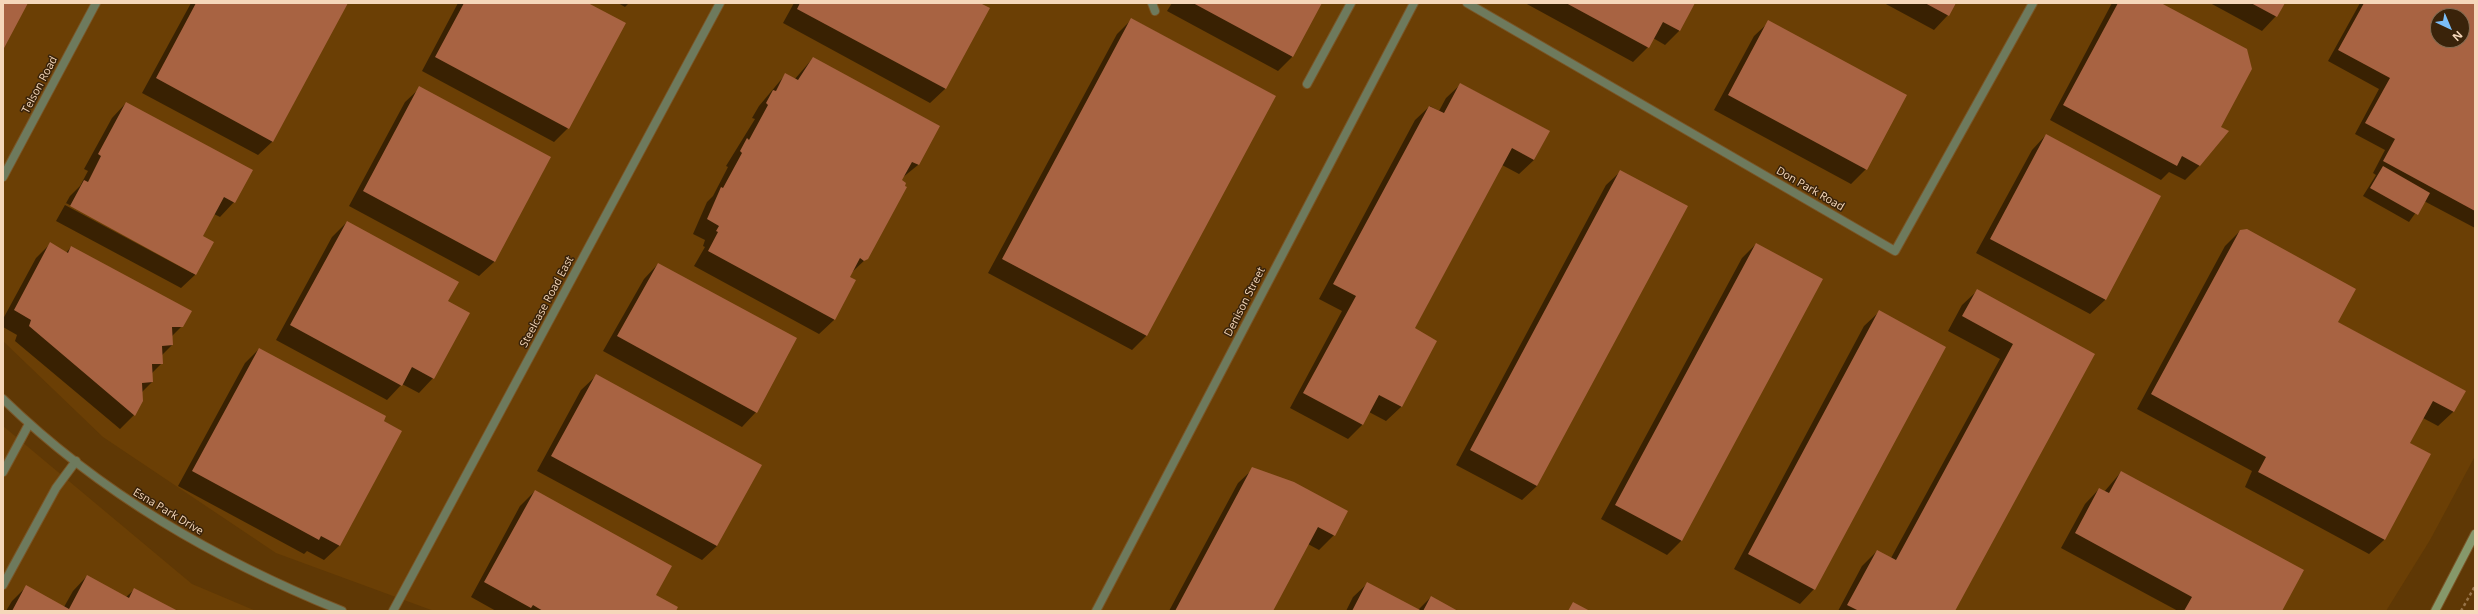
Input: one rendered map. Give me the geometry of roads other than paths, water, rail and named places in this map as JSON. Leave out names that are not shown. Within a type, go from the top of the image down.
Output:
[{"type":"main road","points":[[2435,611],[2475,534]]},
{"type":"street","name":"Telson Road","points":[[3,177],[96,3]]},
{"type":"street","name":"Steelcase Road East","points":[[393,611],[720,3]]},
{"type":"street","points":[[1307,84],[1351,3]]},
{"type":"street","name":"Denison Street","points":[[1096,611],[1414,3]]},
{"type":"street","name":"Don Park Road","points":[[1467,3],[1895,251],[2033,3]]},
{"type":"street","name":"Esna Park Drive","points":[[3,399],[29,424],[131,504],[189,539],[297,593],[342,611]]},
{"type":"street","points":[[3,472],[29,424]]},
{"type":"street","points":[[3,585],[56,488],[76,461]]}]
